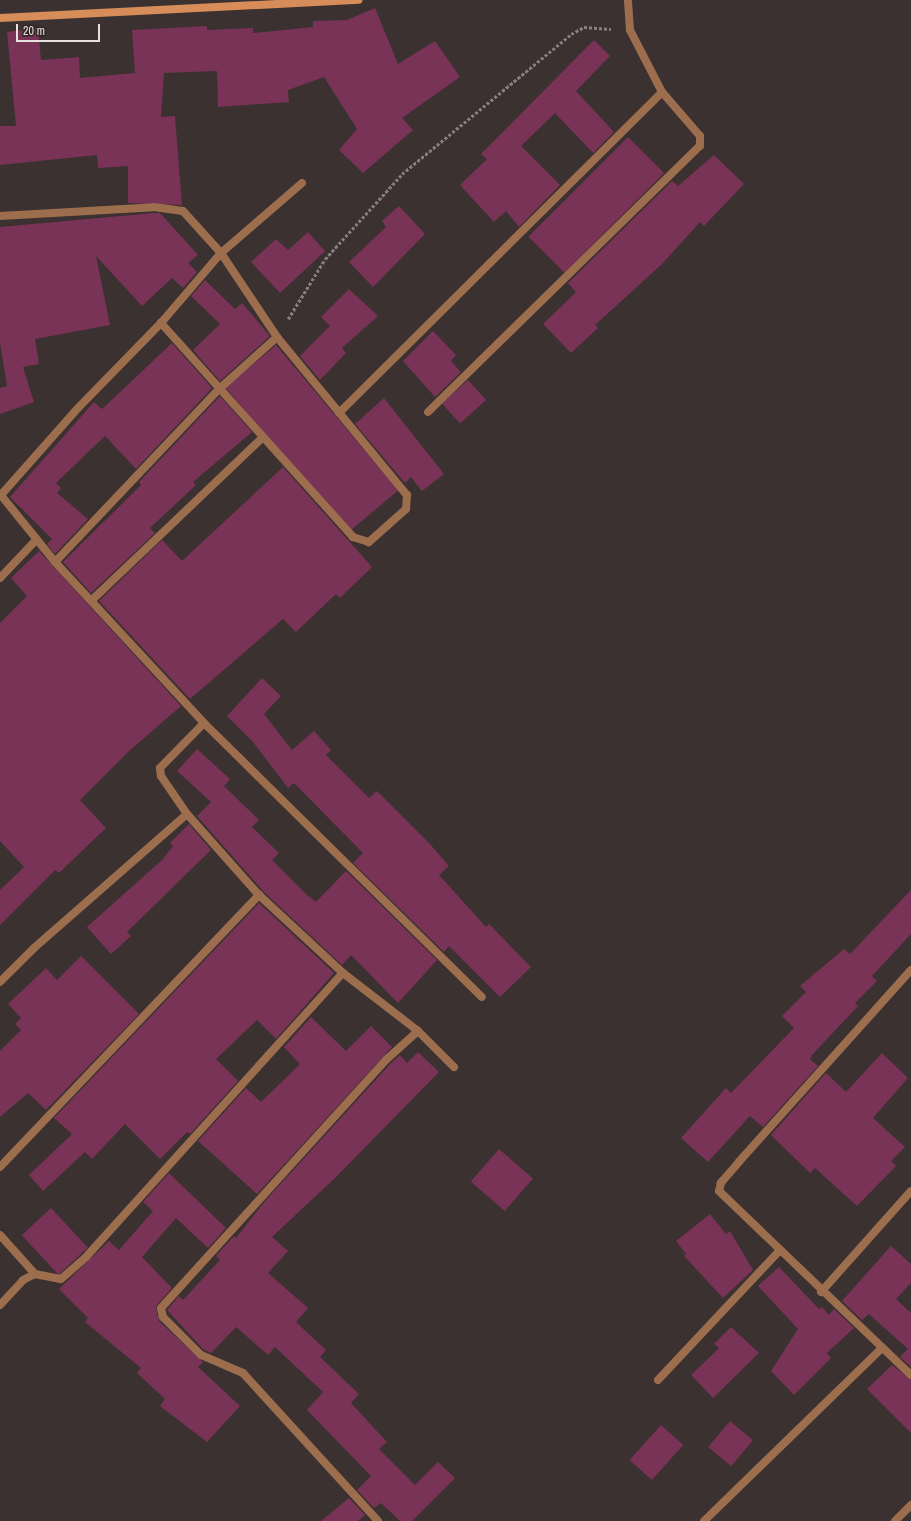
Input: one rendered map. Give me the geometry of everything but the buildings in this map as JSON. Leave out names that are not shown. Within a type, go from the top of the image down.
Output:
[{"type":"street","points":[[0,18],[359,0]]},
{"type":"street","points":[[428,412],[700,146],[700,136],[662,92],[630,30],[628,0]]},
{"type":"street","points":[[339,413],[662,92]]},
{"type":"street","points":[[302,183],[221,253],[161,323],[78,408],[0,495],[55,562],[92,600],[204,723],[482,996]]},
{"type":"street","points":[[0,216],[154,207],[183,211],[221,253],[277,336],[407,495],[406,509],[369,542],[362,542],[338,524],[161,323]]},
{"type":"street","points":[[55,562],[219,389],[277,336]]},
{"type":"street","points":[[92,600],[262,438]]},
{"type":"street","points":[[0,578],[36,540]]},
{"type":"street","points":[[204,723],[160,768],[161,776],[188,814],[259,895],[343,973],[418,1031],[454,1067]]},
{"type":"street","points":[[0,982],[34,948],[188,814]]},
{"type":"street","points":[[0,1167],[259,895]]},
{"type":"street","points":[[911,970],[721,1183],[719,1191],[821,1292],[881,1349],[911,1375]]},
{"type":"street","points":[[0,1235],[35,1274],[61,1279],[86,1257],[343,973]]},
{"type":"street","points":[[378,1521],[244,1373],[201,1355],[163,1317],[160,1308],[387,1059],[418,1031]]},
{"type":"street","points":[[821,1292],[911,1191]]},
{"type":"street","points":[[658,1380],[779,1251]]},
{"type":"street","points":[[0,1305],[23,1280],[35,1274]]},
{"type":"street","points":[[704,1521],[881,1349]]},
{"type":"street","points":[[895,1521],[911,1505]]},
{"type":"path","points":[[277,336],[325,259],[402,174],[571,34],[584,27],[630,30]]}]
